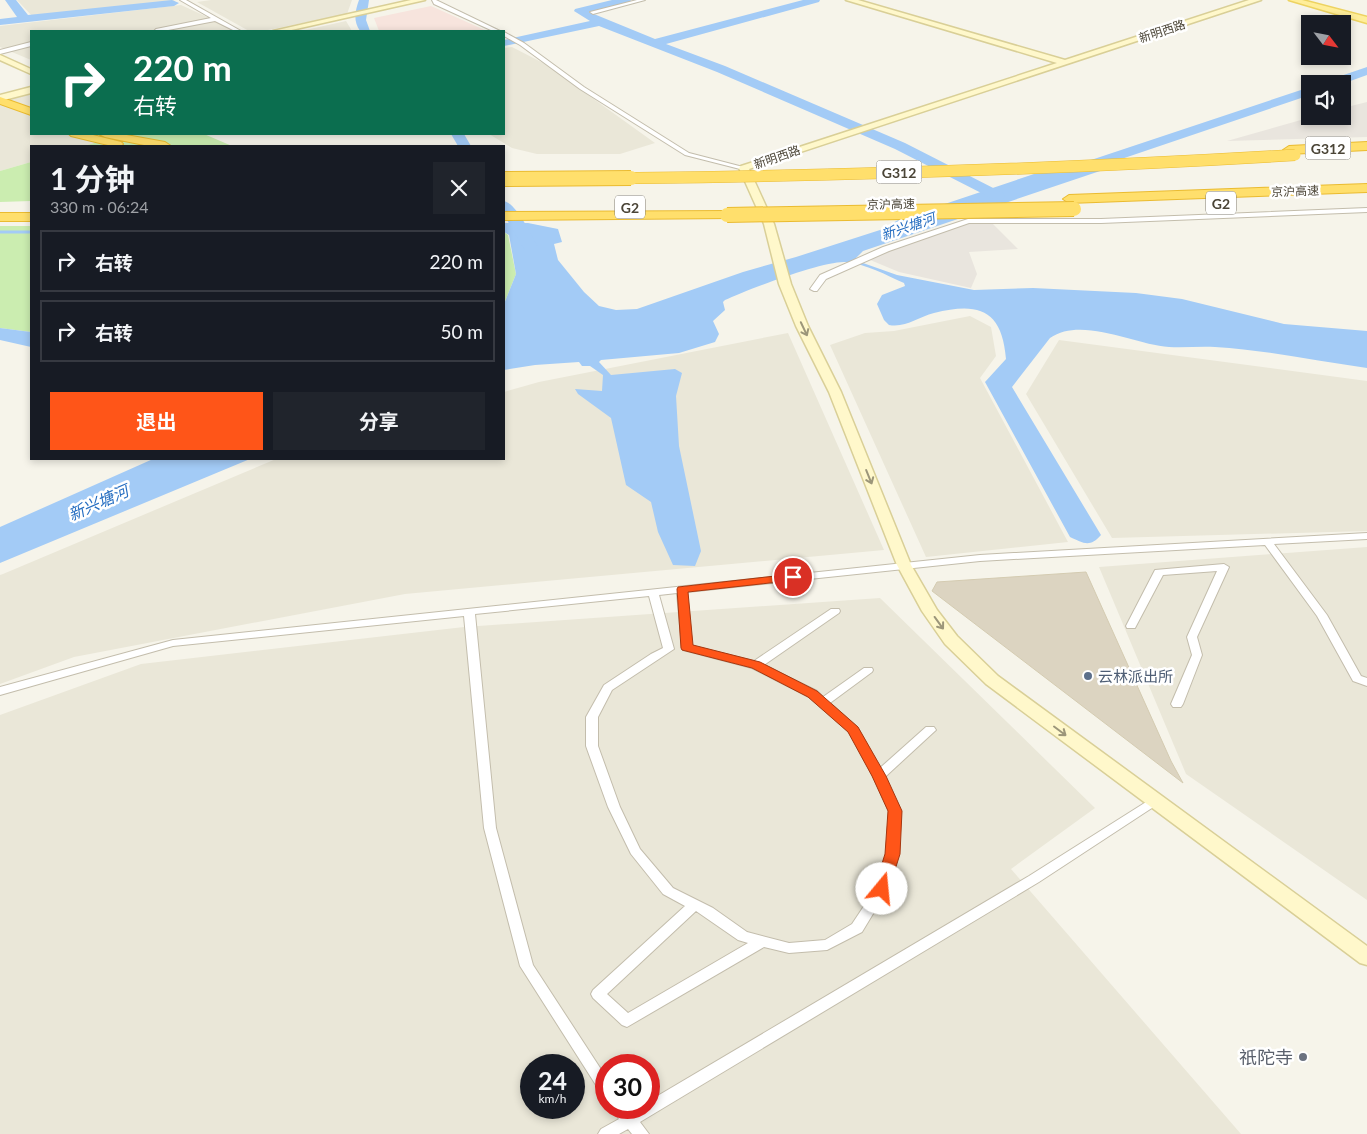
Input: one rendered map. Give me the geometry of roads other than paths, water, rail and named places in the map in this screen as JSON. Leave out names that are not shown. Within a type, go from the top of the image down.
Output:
[{"type":"highway","points":[[0,95],[30,111]]},
{"type":"highway","points":[[0,110],[30,121]]},
{"type":"highway","points":[[80,135],[125,145]]},
{"type":"highway","points":[[110,135],[160,145]]},
{"type":"highway","name":"G312","points":[[505,179],[994,170],[1154,164],[1367,146]]},
{"type":"highway","name":"G312","points":[[505,173],[980,164],[1292,152],[1367,152]]},
{"type":"highway","name":"京沪高速","points":[[1072,204],[1367,188]]},
{"type":"highway","name":"京沪高速","points":[[505,207],[536,211],[727,211],[1367,197]]},
{"type":"highway","points":[[0,208],[30,208]]},
{"type":"highway","name":"京沪高速","points":[[505,216],[536,211]]},
{"type":"highway","points":[[0,217],[30,217]]},
{"type":"main road","points":[[1293,0],[1367,20]]},
{"type":"main road","points":[[1310,0],[1367,16]]},
{"type":"street","points":[[182,0],[236,30]]},
{"type":"street","points":[[377,12],[421,0]]},
{"type":"street","points":[[282,30],[435,0],[436,3],[495,30]]},
{"type":"street","points":[[593,12],[643,0]]},
{"type":"street","points":[[850,0],[1064,63]]},
{"type":"street","name":"新明西路","points":[[1064,63],[1244,0]]},
{"type":"street","name":"新明西路","points":[[744,168],[1257,0]]},
{"type":"street","points":[[613,1],[624,4]]},
{"type":"street","points":[[298,30],[350,17]]},
{"type":"street","points":[[161,30],[216,19]]},
{"type":"street","points":[[506,36],[522,44],[582,88],[687,154],[744,168],[769,224],[786,284],[802,326],[835,392],[904,565],[930,611],[952,640],[992,680],[1367,957]]},
{"type":"street","points":[[0,52],[30,44]]},
{"type":"street","points":[[0,57],[30,72]]},
{"type":"street","points":[[0,95],[30,86]]},
{"type":"street","points":[[814,289],[823,276],[886,249],[968,221],[1102,222],[1367,210]]},
{"type":"street","points":[[0,691],[174,643],[980,558],[1367,536]]},
{"type":"street","points":[[1267,541],[1322,615],[1357,678],[1367,682]]},
{"type":"street","points":[[1131,626],[1159,572],[1224,567],[1192,637],[1197,656],[1177,704]]},
{"type":"street","points":[[653,592],[669,649],[655,656],[608,688],[592,716],[592,746],[614,807],[635,851],[668,891],[694,905],[742,936],[789,948],[827,945],[857,928],[882,889],[892,854],[895,811],[879,776],[854,730],[813,694],[756,665],[687,648],[682,589]]},
{"type":"street","points":[[756,665],[835,611]]},
{"type":"street","points":[[469,612],[490,828],[527,966],[595,1072]]},
{"type":"street","points":[[823,703],[868,670]]},
{"type":"street","points":[[879,776],[930,730]]},
{"type":"street","points":[[606,1134],[1034,879],[1154,801]]},
{"type":"street","points":[[694,905],[598,994],[627,1021],[762,941]]},
{"type":"street","points":[[629,1120],[641,1134]]},
{"type":"water","points":[[1106,169],[863,251],[856,258],[863,263],[897,275],[974,290],[1033,288],[1136,293],[1182,299],[1284,324],[1367,331],[1367,368],[1234,348],[1169,347],[1093,331],[1077,330],[1063,332],[1050,338],[1012,387],[1101,535],[1093,542],[1086,543],[1070,537],[985,382],[1006,359],[1004,342],[993,320],[985,313],[963,309],[934,313],[906,324],[889,325],[884,320],[877,304],[882,295],[905,286],[904,283],[876,270],[846,262],[804,271],[725,300],[723,302],[725,310],[713,321],[719,334],[715,342],[679,353],[601,360],[599,362],[611,375],[675,369],[682,373],[676,396],[679,446],[701,551],[695,566],[673,565],[658,532],[651,502],[626,485],[611,418],[578,394],[575,389],[602,391],[603,375],[590,366],[582,366],[579,362],[535,365],[505,370],[505,302],[516,274],[509,235],[505,233],[505,223],[528,223],[558,229],[562,242],[554,244],[558,260],[584,292],[599,306],[616,310],[637,309],[743,272],[880,230],[900,219],[1043,171]]},
{"type":"water","points":[[0,328],[30,332],[30,347],[0,340]]},
{"type":"water","points":[[151,460],[248,460],[0,563],[0,527]]},
{"type":"waterway","points":[[10,0],[25,19]]},
{"type":"waterway","points":[[364,0],[360,20],[364,30]]},
{"type":"waterway","points":[[600,22],[579,11],[626,0]]},
{"type":"waterway","points":[[655,43],[815,0]]},
{"type":"waterway","points":[[25,19],[77,15],[174,3]]},
{"type":"waterway","points":[[0,22],[25,19]]},
{"type":"waterway","points":[[505,43],[600,22]]},
{"type":"waterway","points":[[600,22],[721,69],[900,146],[998,196]]},
{"type":"waterway","name":"新兴塘河","points":[[1351,77],[1367,71]]},
{"type":"waterway","name":"新兴塘河","points":[[1078,169],[1301,94]]},
{"type":"waterway","points":[[458,135],[464,145]]},
{"type":"waterway","points":[[505,206],[520,227],[530,247]]},
{"type":"waterway","points":[[0,232],[30,232]]},
{"type":"place","name":"云林派出所","points":[[1088,676]]},
{"type":"place","name":"祇陀寺","points":[[1303,1057]]}]
